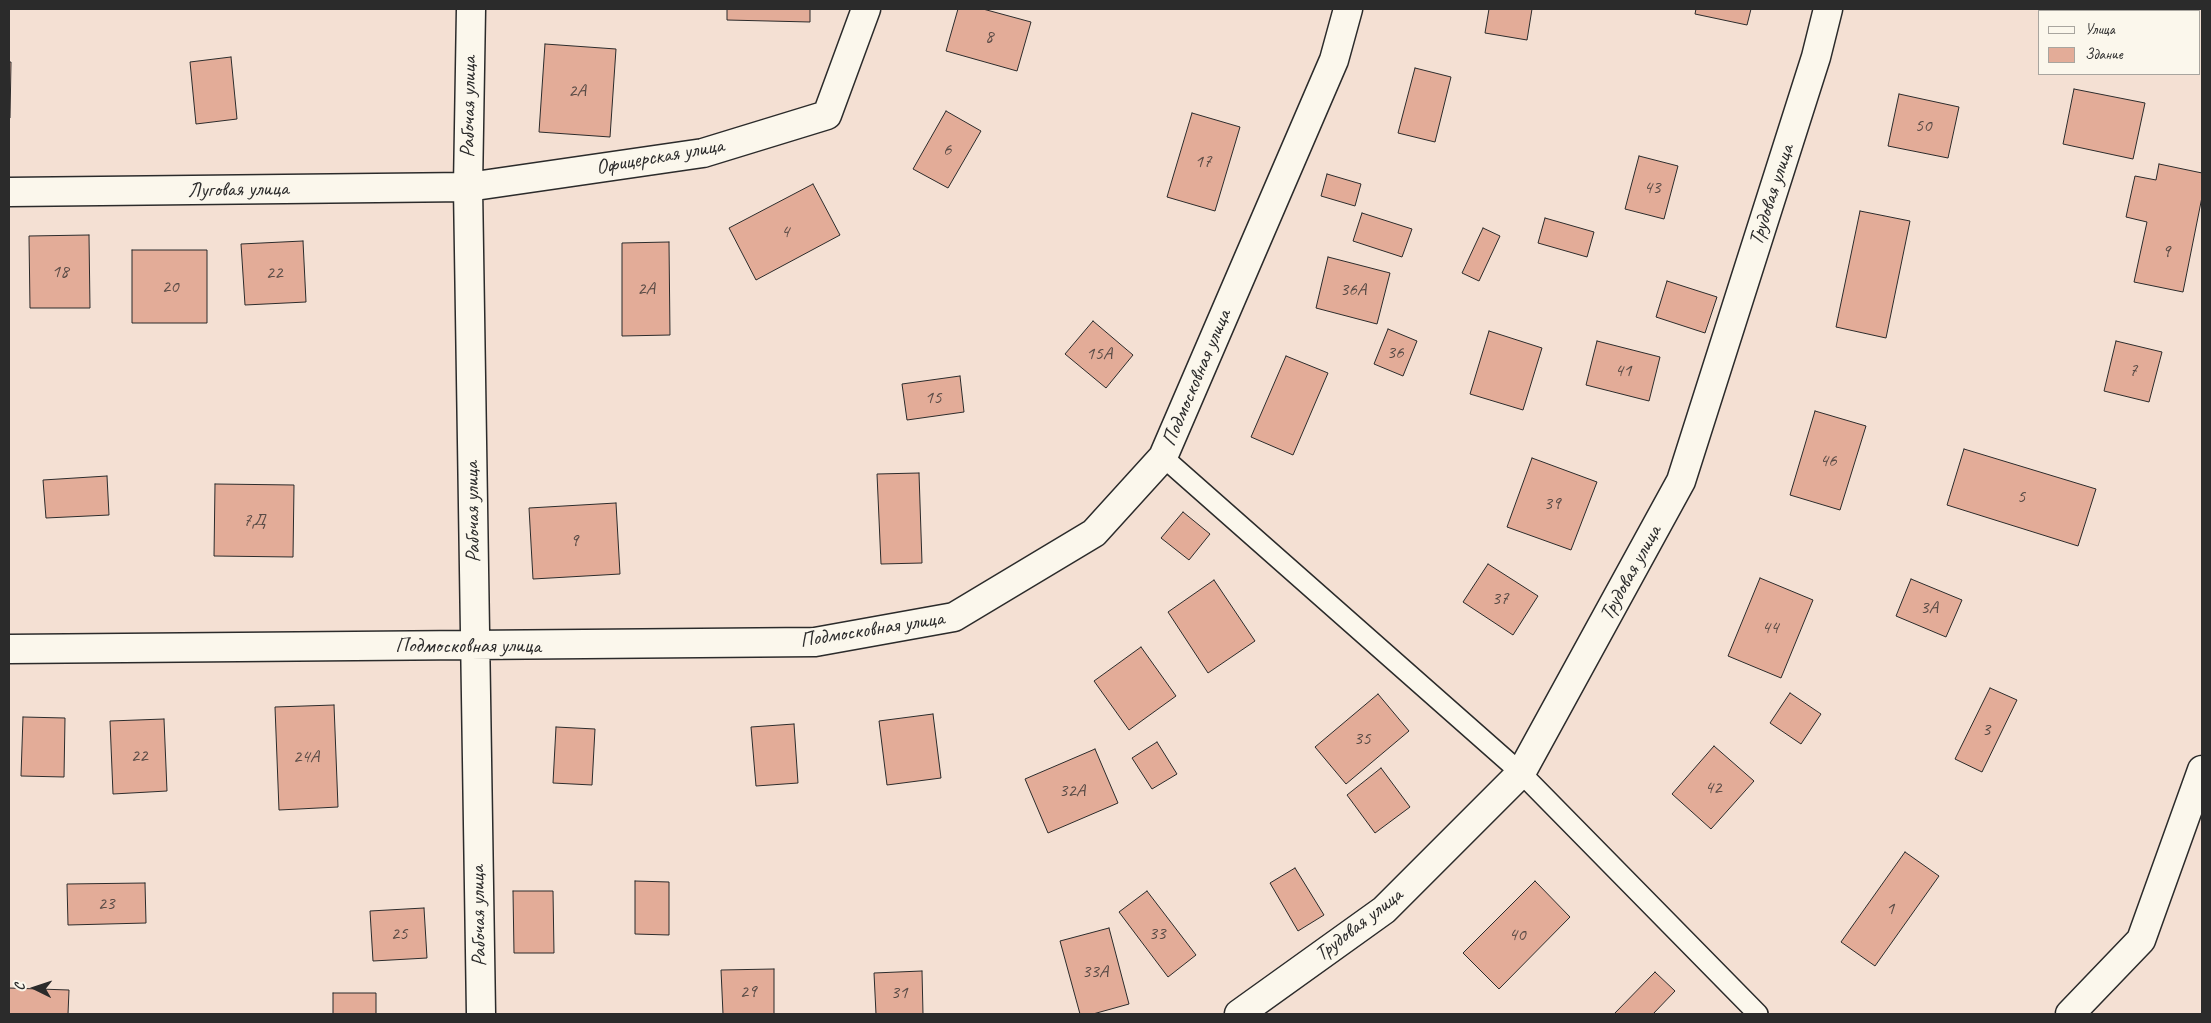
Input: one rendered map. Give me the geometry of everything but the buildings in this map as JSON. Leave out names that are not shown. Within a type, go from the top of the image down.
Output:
[{"type":"street","name":"Рабочая улица","points":[[471,9],[468,188],[481,1014]]},
{"type":"street","name":"Офицерская улица","points":[[468,188],[703,153],[827,115],[866,9]]},
{"type":"street","name":"Подмосковная улица","points":[[9,649],[815,642],[954,617],[1094,533],[1163,457],[1334,60],[1348,9]]},
{"type":"street","name":"Трудовая улица","points":[[1239,1014],[1384,910],[1521,773],[1681,481],[1816,57],[1828,9]]},
{"type":"street","name":"Луговая улица","points":[[9,192],[468,188]]},
{"type":"street","points":[[2070,1014],[2141,940],[2202,770]]},
{"type":"lane","points":[[1163,457],[1521,773],[1758,1014]]}]
